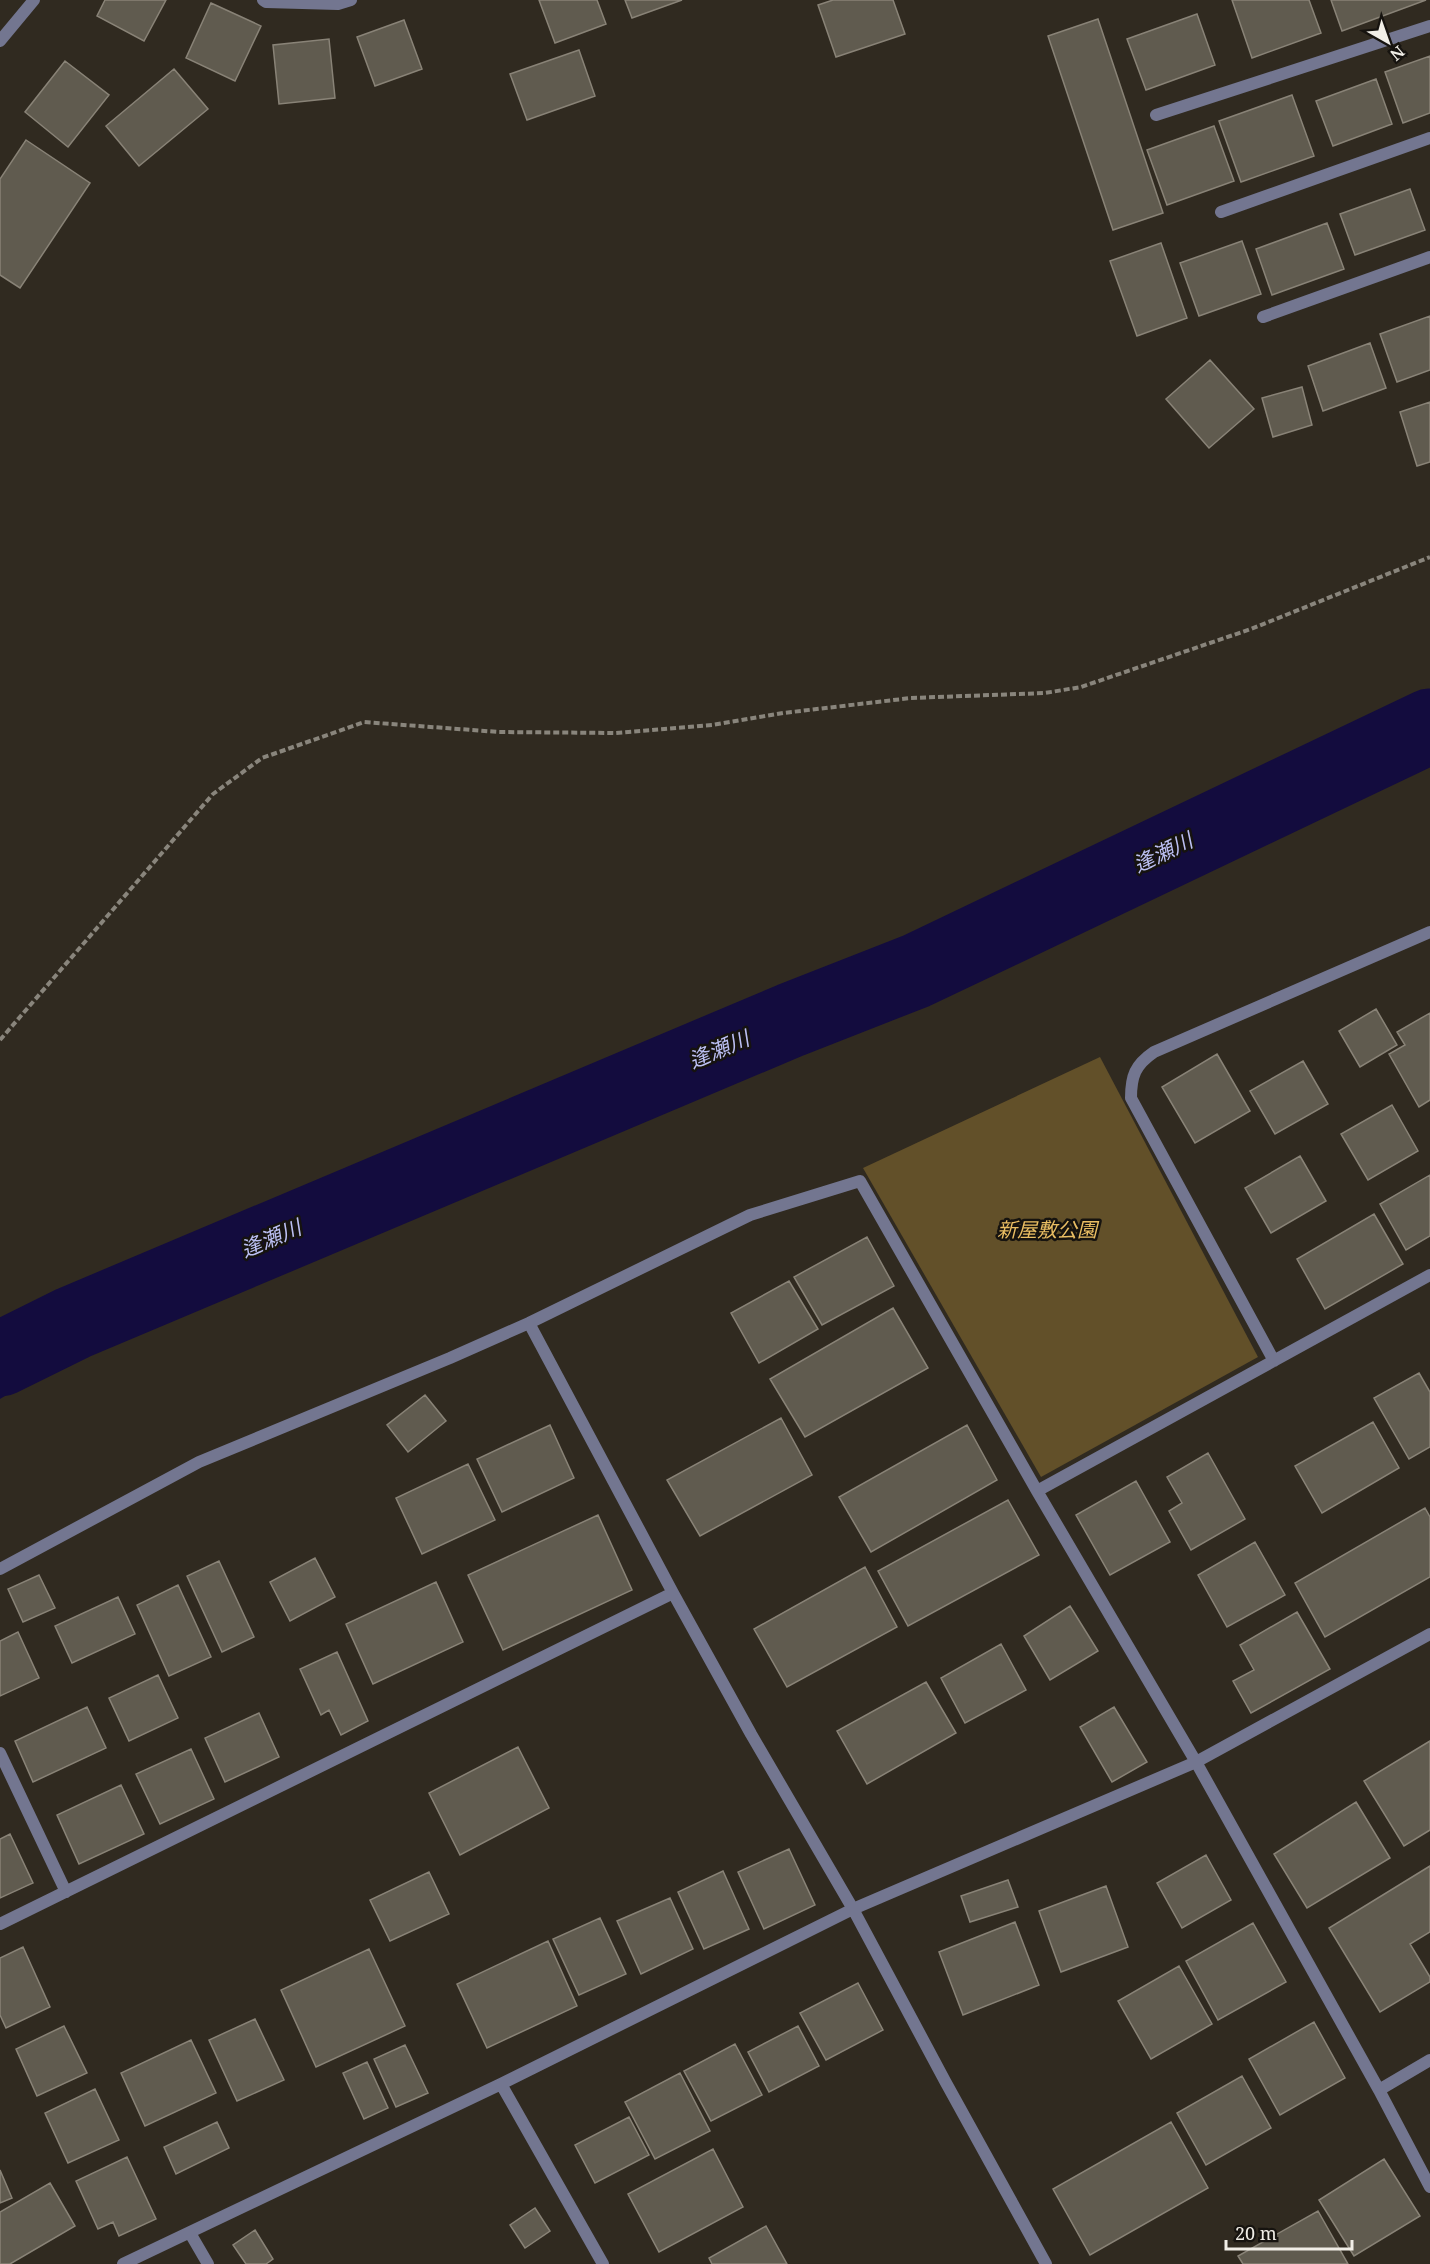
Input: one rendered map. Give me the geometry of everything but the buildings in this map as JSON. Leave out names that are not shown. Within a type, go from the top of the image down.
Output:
[{"type":"street","points":[[0,41],[34,0]]},
{"type":"street","points":[[263,0],[266,2],[338,4],[351,0]]},
{"type":"street","points":[[1156,115],[1430,26]]},
{"type":"street","points":[[1221,213],[1430,138]]},
{"type":"street","points":[[1263,317],[1430,257]]},
{"type":"street","points":[[1274,1361],[1131,1098],[1131,1080],[1143,1060],[1154,1052],[1430,932]]},
{"type":"street","points":[[0,1569],[199,1462],[529,1323],[750,1215],[860,1181],[1037,1491],[1196,1762],[1379,2090],[1430,2187]]},
{"type":"street","points":[[1037,1491],[1430,1275]]},
{"type":"street","points":[[529,1323],[673,1593],[852,1909],[1046,2264]]},
{"type":"street","points":[[0,1924],[673,1593]]},
{"type":"street","points":[[123,2264],[501,2084],[852,1909],[1196,1762],[1430,1634]]},
{"type":"street","points":[[0,1753],[66,1892]]},
{"type":"street","points":[[1379,2090],[1430,2060]]},
{"type":"street","points":[[501,2084],[603,2264]]},
{"type":"street","points":[[190,2233],[208,2264]]},
{"type":"path","points":[[0,1040],[213,794],[262,758],[364,722],[499,732],[616,733],[712,725],[783,713],[911,699],[1045,693],[1081,687],[1251,629],[1430,557]]},
{"type":"green space","name":"新屋敷公園","points":[[1100,1057],[1258,1357],[1041,1477],[863,1168]]},
{"type":"shaded area","points":[[225,1261],[0,1399],[0,1321]]},
{"type":"waterway","name":"逢瀬川","points":[[0,1359],[73,1323],[791,1020],[916,971],[1430,726]]}]
